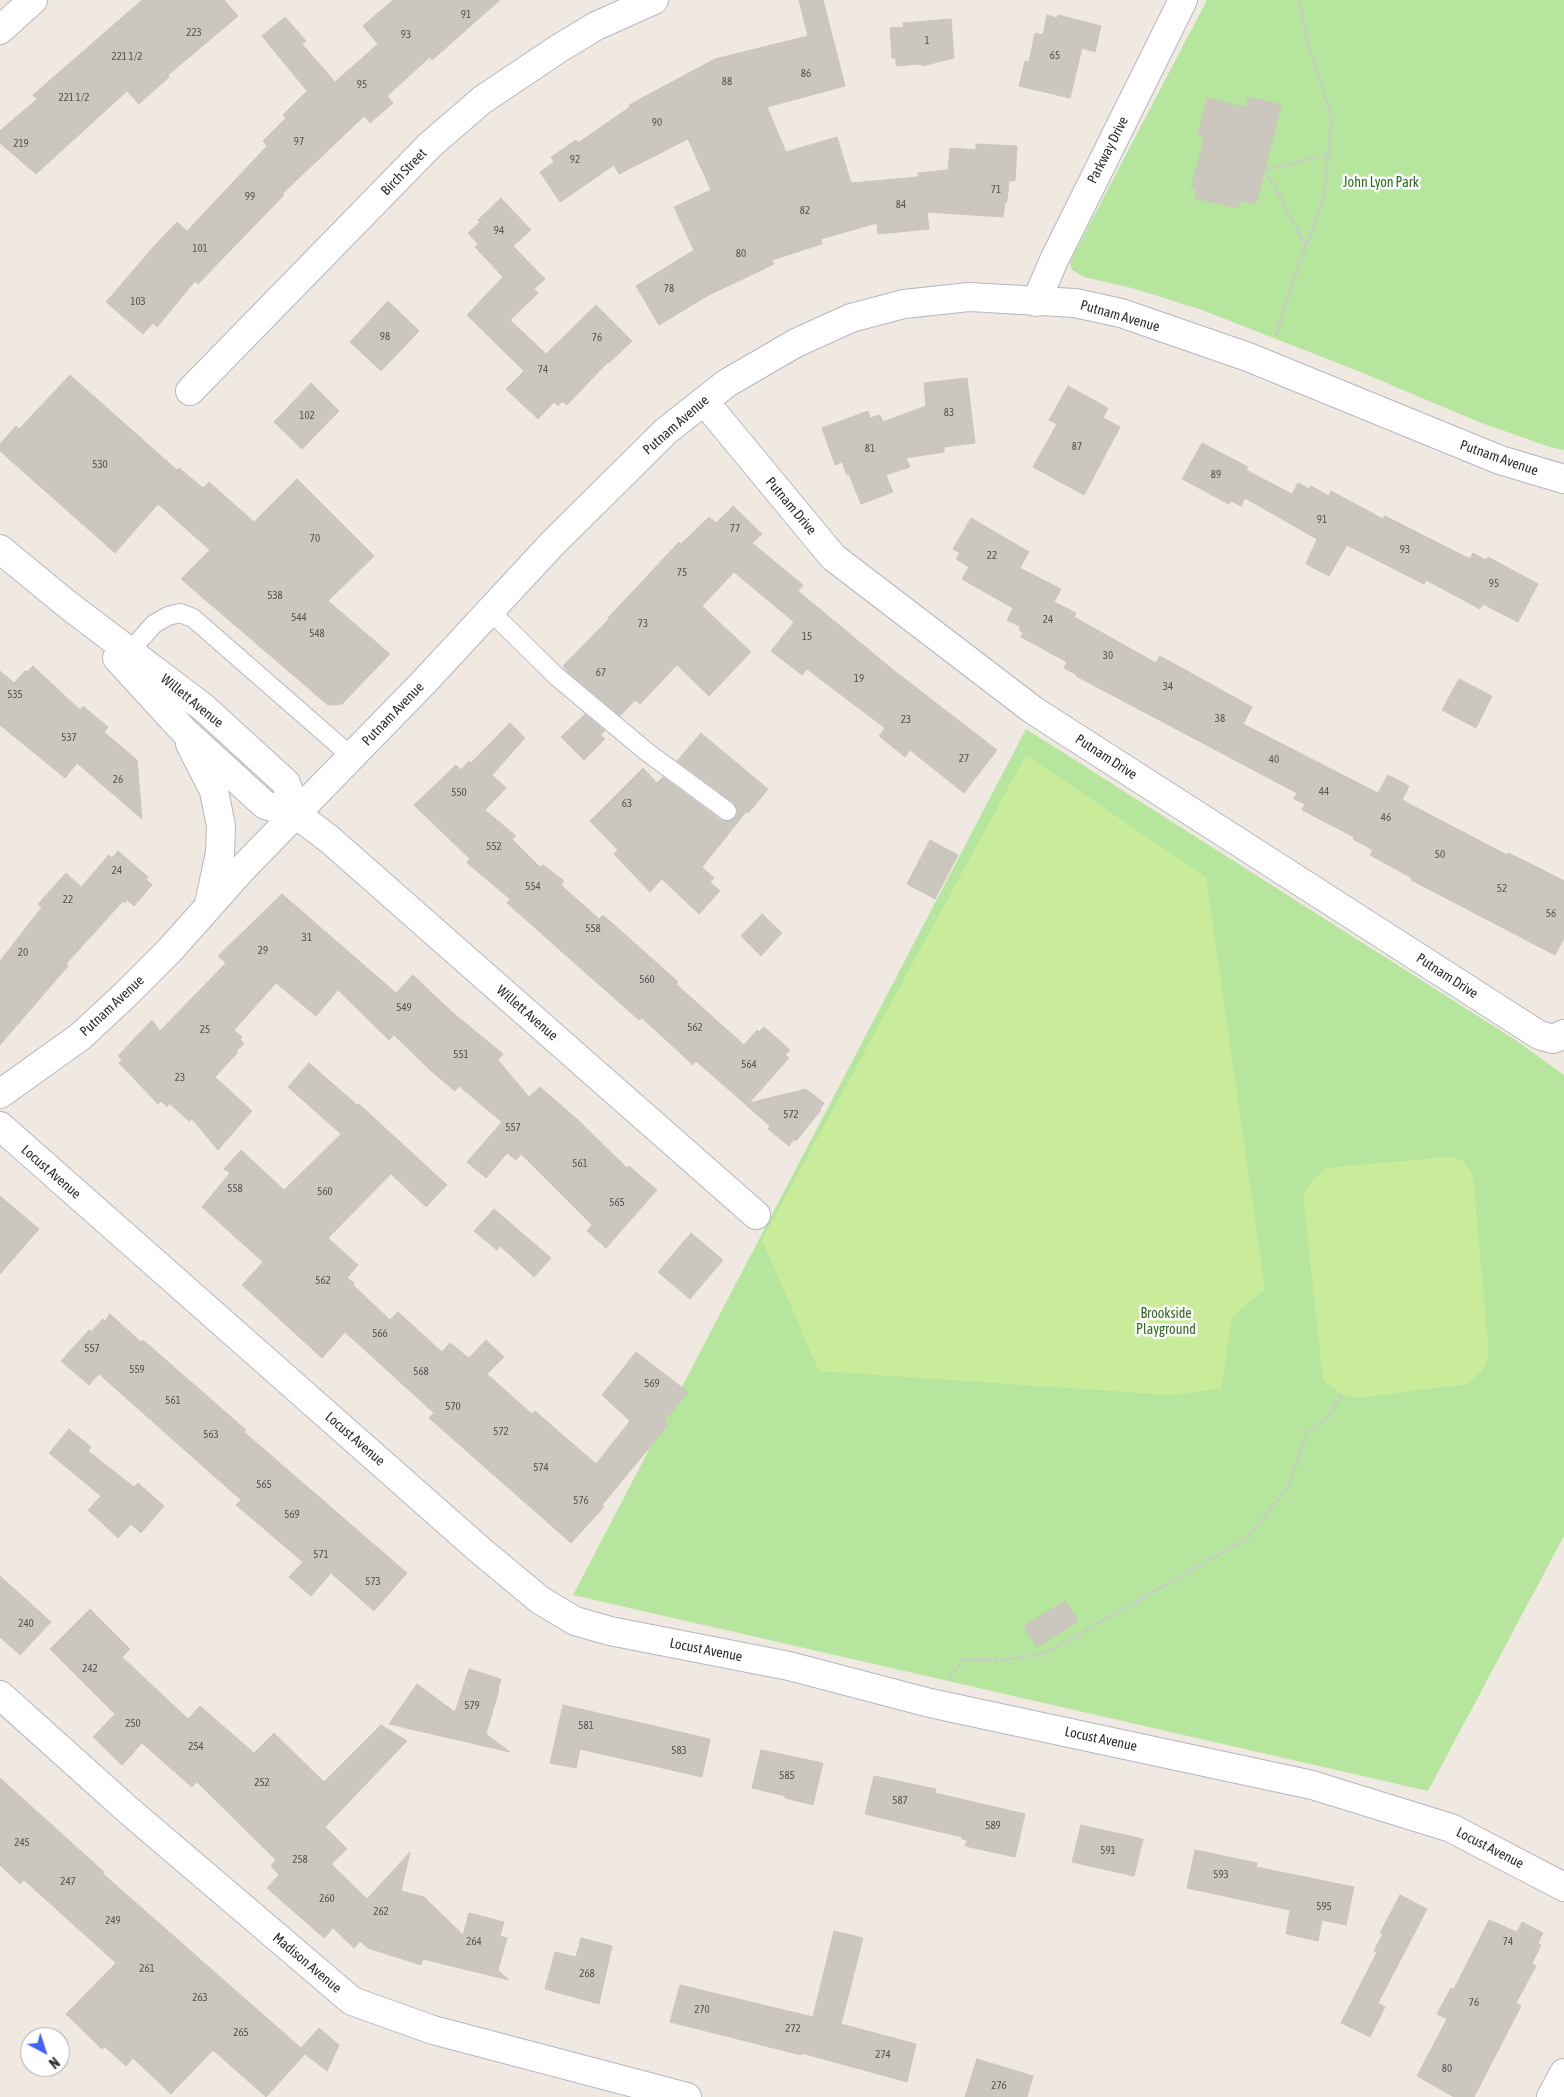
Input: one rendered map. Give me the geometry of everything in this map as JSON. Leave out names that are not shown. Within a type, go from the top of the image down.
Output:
[{"type":"street","points":[[0,30],[33,0]]},
{"type":"street","name":"Birch Street","points":[[190,391],[430,145],[482,100],[596,26],[654,0]]},
{"type":"street","name":"Parkway Drive","points":[[1036,302],[1054,260],[1183,0]]},
{"type":"street","name":"Putnam Avenue","points":[[0,1094],[81,1036],[126,994],[242,869],[424,682],[552,544],[666,431],[727,383],[796,343],[851,318],[904,304],[969,296],[1036,302],[1075,303],[1121,313],[1248,357],[1500,460],[1564,479]]},
{"type":"street","name":"Putnam Drive","points":[[704,401],[834,557],[1033,710],[1538,1035],[1553,1039],[1564,1034]]},
{"type":"street","name":"Willett Avenue","points":[[0,549],[68,605],[125,657],[183,730],[265,805],[296,814],[336,846],[756,1214]]},
{"type":"street","name":"Willett Avenue","points":[[125,657],[204,708],[286,783],[296,814]]},
{"type":"street","points":[[183,730],[214,791],[221,826],[220,853],[208,907]]},
{"type":"street","name":"Locust Avenue","points":[[0,1126],[474,1544],[540,1600],[575,1621],[610,1631],[789,1666],[930,1703],[1312,1785],[1451,1828],[1564,1887]]},
{"type":"street","name":"Madison Avenue","points":[[0,1695],[143,1823],[319,1975],[352,2001],[377,2012],[433,2030],[687,2097]]},
{"type":"street","points":[[1552,2097],[1564,2072]]},
{"type":"lane","points":[[490,611],[556,676],[647,752],[727,810]]},
{"type":"lane","points":[[125,657],[154,624],[168,616],[180,613],[193,618],[351,756]]},
{"type":"path","points":[[1276,336],[1324,197],[1332,119],[1308,43],[1299,0]]},
{"type":"path","points":[[1306,246],[1276,188],[1264,170],[1329,154]]},
{"type":"path","points":[[930,1703],[963,1660],[1010,1658],[1048,1652],[1246,1540],[1288,1487],[1306,1435],[1327,1418],[1342,1394]]},
{"type":"green space","name":"John Lyon Park","points":[[1207,0],[1564,0],[1564,450],[1550,447],[1479,422],[1358,371],[1202,310],[1132,288],[1084,277],[1072,270],[1070,262],[1076,250]]},
{"type":"green space","name":"Brookside Playground","points":[[1026,729],[1517,1041],[1564,1075],[1564,1536],[1428,1791],[573,1595]]},
{"type":"green space","points":[[1026,755],[1206,877],[1265,1289],[1232,1317],[1221,1389],[1170,1395],[819,1371],[762,1240]]},
{"type":"green space","points":[[1448,1157],[1463,1160],[1473,1175],[1489,1356],[1482,1371],[1467,1384],[1357,1398],[1342,1394],[1323,1380],[1303,1195],[1313,1179],[1326,1168]]},
{"type":"building","points":[[142,0],[224,0],[238,16],[168,75],[169,77],[139,104],[127,91],[36,174],[0,143],[0,131],[37,99],[33,95]]},
{"type":"building","points":[[393,0],[500,0],[432,60],[430,57],[387,96],[393,103],[370,123],[364,116],[282,194],[284,195],[198,284],[195,281],[157,327],[153,323],[143,334],[106,302],[177,222],[187,231],[267,146],[263,141],[286,118],[283,115],[307,91],[262,36],[285,17],[306,41],[302,44],[335,82],[378,44],[363,26]]},
{"type":"building","points":[[799,0],[823,0],[845,86],[767,107],[786,152],[837,137],[851,183],[918,177],[918,173],[948,170],[950,148],[976,150],[976,144],[1017,146],[1015,181],[1009,181],[1003,217],[927,212],[929,229],[878,234],[877,223],[821,239],[822,244],[772,260],[774,264],[707,296],[659,325],[636,286],[694,250],[674,207],[711,190],[688,139],[619,174],[614,165],[560,202],[540,172],[554,162],[551,157],[576,140],[578,143],[630,107],[629,105],[715,59],[808,36]]},
{"type":"building","points":[[1047,15],[1057,18],[1058,15],[1101,26],[1095,52],[1082,48],[1070,98],[1019,86],[1025,61],[1029,62],[1035,33],[1043,35]]},
{"type":"building","points":[[951,19],[954,58],[922,66],[921,64],[896,66],[896,58],[892,58],[890,28],[904,27],[903,23]]},
{"type":"building","points":[[1248,97],[1281,105],[1256,204],[1240,200],[1238,208],[1195,198],[1197,190],[1191,188],[1205,137],[1198,135],[1207,98],[1246,108]]},
{"type":"building","points":[[501,198],[531,230],[513,246],[545,279],[534,289],[538,293],[510,320],[546,354],[596,305],[632,341],[608,362],[567,405],[562,401],[558,406],[554,402],[538,419],[506,389],[524,371],[467,315],[503,277],[475,247],[478,244],[468,233],[480,222],[478,220]]},
{"type":"building","points":[[388,301],[419,331],[381,371],[350,342]]},
{"type":"building","points":[[70,375],[177,470],[179,468],[203,488],[209,482],[254,522],[297,479],[374,556],[328,601],[390,654],[342,704],[328,705],[181,579],[210,550],[158,504],[115,553],[0,451],[0,444],[16,426],[19,429]]},
{"type":"building","points":[[967,378],[975,443],[944,447],[944,452],[906,458],[910,467],[886,475],[893,492],[861,504],[842,462],[835,465],[822,428],[868,411],[870,418],[880,415],[883,422],[926,406],[924,383]]},
{"type":"building","points":[[311,383],[339,411],[302,449],[274,422]]},
{"type":"building","points":[[1068,386],[1108,408],[1103,418],[1120,427],[1084,495],[1033,467],[1057,424],[1049,420]]},
{"type":"building","points":[[1202,443],[1248,467],[1246,470],[1292,494],[1298,483],[1309,489],[1311,486],[1329,496],[1331,491],[1383,519],[1385,516],[1470,559],[1473,553],[1486,560],[1488,557],[1538,584],[1518,622],[1483,604],[1480,609],[1426,580],[1424,584],[1347,545],[1329,576],[1306,564],[1317,539],[1245,498],[1241,506],[1231,501],[1229,504],[1182,479]]},
{"type":"building","points":[[733,506],[762,534],[752,543],[803,585],[798,591],[892,669],[997,750],[964,793],[910,750],[905,757],[879,736],[885,728],[807,669],[802,675],[771,651],[794,622],[734,572],[702,606],[751,652],[709,696],[677,665],[640,704],[635,700],[620,716],[563,666],[679,542],[681,544],[709,517],[716,523]]},
{"type":"building","points":[[971,518],[1029,552],[1020,568],[1061,589],[1054,602],[1076,613],[1074,617],[1156,663],[1160,656],[1252,707],[1243,724],[1378,793],[1388,775],[1409,786],[1402,800],[1507,855],[1508,853],[1564,881],[1564,938],[1555,955],[1411,880],[1412,878],[1370,855],[1373,850],[1353,839],[1354,837],[1302,810],[1305,804],[1294,799],[1297,793],[1076,676],[1064,668],[1067,662],[1021,637],[1023,632],[1019,630],[1021,627],[1007,620],[1013,608],[962,579],[969,567],[956,559],[960,553],[953,549]]},
{"type":"building","points":[[33,666],[80,710],[83,706],[108,727],[104,732],[137,760],[142,819],[77,763],[65,778],[0,725],[0,671],[14,683],[25,671],[27,672]]},
{"type":"building","points":[[1459,679],[1492,696],[1476,728],[1442,710]]},
{"type":"building","points":[[585,714],[605,731],[600,735],[605,739],[584,760],[561,737]]},
{"type":"building","points":[[510,723],[525,738],[492,775],[506,788],[485,810],[516,836],[512,839],[540,867],[543,865],[564,881],[561,885],[599,919],[603,915],[676,980],[678,982],[676,984],[744,1045],[757,1030],[759,1032],[764,1027],[790,1050],[785,1055],[789,1058],[749,1103],[806,1089],[824,1103],[821,1110],[796,1141],[794,1139],[789,1146],[768,1129],[770,1126],[696,1061],[693,1065],[642,1018],[639,1020],[507,903],[510,899],[467,863],[470,859],[414,805],[456,765],[461,770],[469,761],[471,763]]},
{"type":"building","points":[[701,733],[768,789],[751,810],[748,813],[746,812],[702,867],[714,878],[710,882],[720,891],[699,914],[662,879],[650,892],[614,854],[618,850],[590,821],[643,768],[657,783],[663,777],[721,820],[731,821],[735,818],[738,812],[734,803],[677,761]]},
{"type":"building","points":[[930,840],[958,855],[935,899],[907,884]]},
{"type":"building","points":[[118,851],[148,877],[146,879],[152,885],[134,906],[127,900],[125,903],[123,901],[66,964],[68,966],[0,1045],[0,961],[42,907],[38,904],[66,873],[81,887],[109,855],[112,858]]},
{"type":"building","points":[[282,894],[396,993],[413,975],[452,1012],[503,1054],[498,1060],[529,1097],[540,1087],[578,1120],[627,1168],[629,1166],[657,1190],[606,1248],[587,1231],[592,1225],[521,1154],[516,1160],[507,1153],[486,1178],[467,1162],[502,1122],[459,1086],[455,1091],[394,1035],[389,1040],[338,990],[316,1016],[276,983],[234,1030],[242,1037],[240,1039],[244,1044],[215,1077],[252,1111],[218,1150],[192,1119],[189,1121],[169,1103],[167,1107],[161,1101],[158,1104],[119,1063],[122,1060],[118,1056],[152,1020],[160,1031],[226,963],[218,956]]},
{"type":"building","points":[[762,914],[782,933],[761,956],[741,936]]},
{"type":"building","points":[[309,1063],[357,1105],[359,1104],[447,1185],[426,1207],[391,1174],[328,1238],[358,1265],[347,1278],[390,1320],[398,1312],[442,1352],[450,1343],[469,1358],[486,1340],[504,1357],[487,1374],[532,1414],[535,1411],[596,1464],[630,1421],[602,1395],[636,1352],[688,1392],[664,1421],[668,1425],[602,1505],[604,1507],[571,1543],[429,1418],[434,1413],[345,1332],[322,1358],[242,1285],[263,1262],[202,1207],[230,1173],[224,1169],[241,1150],[284,1190],[341,1134],[288,1087]]},
{"type":"building","points":[[0,1196],[39,1229],[0,1274]]},
{"type":"building","points":[[494,1209],[551,1258],[534,1277],[500,1246],[497,1250],[474,1231]]},
{"type":"building","points":[[691,1233],[723,1260],[690,1299],[658,1272]]},
{"type":"building","points":[[110,1314],[141,1342],[143,1340],[246,1430],[244,1432],[407,1573],[374,1611],[331,1573],[311,1596],[289,1577],[303,1562],[236,1505],[241,1500],[99,1374],[89,1385],[61,1361],[89,1330],[91,1332],[103,1319],[105,1321]]},
{"type":"building","points":[[69,1429],[91,1447],[88,1451],[134,1487],[138,1483],[164,1506],[141,1533],[131,1524],[118,1538],[88,1510],[101,1496],[49,1453]]},
{"type":"building","points":[[0,1576],[51,1622],[20,1655],[0,1637]]},
{"type":"building","points":[[1065,1601],[1078,1621],[1037,1647],[1024,1626]]},
{"type":"building","points":[[90,1609],[130,1649],[122,1657],[188,1719],[200,1706],[254,1753],[274,1733],[324,1782],[381,1725],[407,1741],[325,1827],[347,1849],[331,1864],[367,1899],[410,1852],[401,1891],[424,1897],[463,1935],[469,1913],[504,1922],[500,1936],[507,1938],[498,1970],[509,1980],[423,1959],[421,1965],[368,1948],[360,1941],[354,1948],[333,1928],[324,1938],[267,1888],[279,1875],[271,1866],[276,1860],[197,1782],[192,1787],[142,1743],[122,1765],[93,1737],[115,1714],[50,1649]]},
{"type":"building","points":[[469,1669],[501,1679],[486,1734],[510,1752],[389,1724],[417,1684],[455,1712]]},
{"type":"building","points":[[563,1705],[710,1739],[702,1777],[580,1749],[576,1768],[550,1763]]},
{"type":"building","points":[[761,1750],[823,1763],[813,1805],[752,1788]]},
{"type":"building","points":[[874,1776],[936,1789],[935,1793],[1025,1814],[1015,1857],[965,1846],[967,1840],[962,1839],[962,1837],[865,1814]]},
{"type":"building","points":[[0,1778],[104,1872],[102,1873],[301,2048],[319,2028],[339,2045],[327,2071],[305,2054],[266,2097],[213,2050],[171,2094],[133,2058],[126,2066],[104,2046],[102,2049],[66,2014],[116,1963],[24,1880],[20,1884],[0,1865]]},
{"type":"building","points":[[1081,1825],[1143,1839],[1134,1876],[1072,1862]]},
{"type":"building","points":[[1195,1850],[1257,1863],[1256,1867],[1354,1887],[1346,1925],[1322,1920],[1318,1941],[1286,1934],[1290,1910],[1187,1888]]},
{"type":"building","points":[[1400,1895],[1427,1909],[1378,2003],[1385,2007],[1370,2037],[1341,2023],[1377,1952],[1374,1951],[1383,1933],[1380,1933]]},
{"type":"building","points":[[1489,1920],[1517,1932],[1522,1922],[1543,1933],[1538,1943],[1541,1945],[1532,1963],[1536,1966],[1516,2003],[1521,2006],[1474,2097],[1454,2097],[1417,2076],[1447,2019],[1437,2014],[1451,1988],[1454,1989]]},
{"type":"building","points":[[834,1931],[863,1938],[841,2024],[916,2044],[907,2082],[802,2053],[801,2055],[670,2022],[680,1985],[813,2017]]},
{"type":"building","points":[[581,1938],[612,1946],[599,2004],[545,1989],[555,1952],[576,1957]]},
{"type":"building","points":[[977,2059],[1033,2076],[1027,2097],[965,2097]]}]
